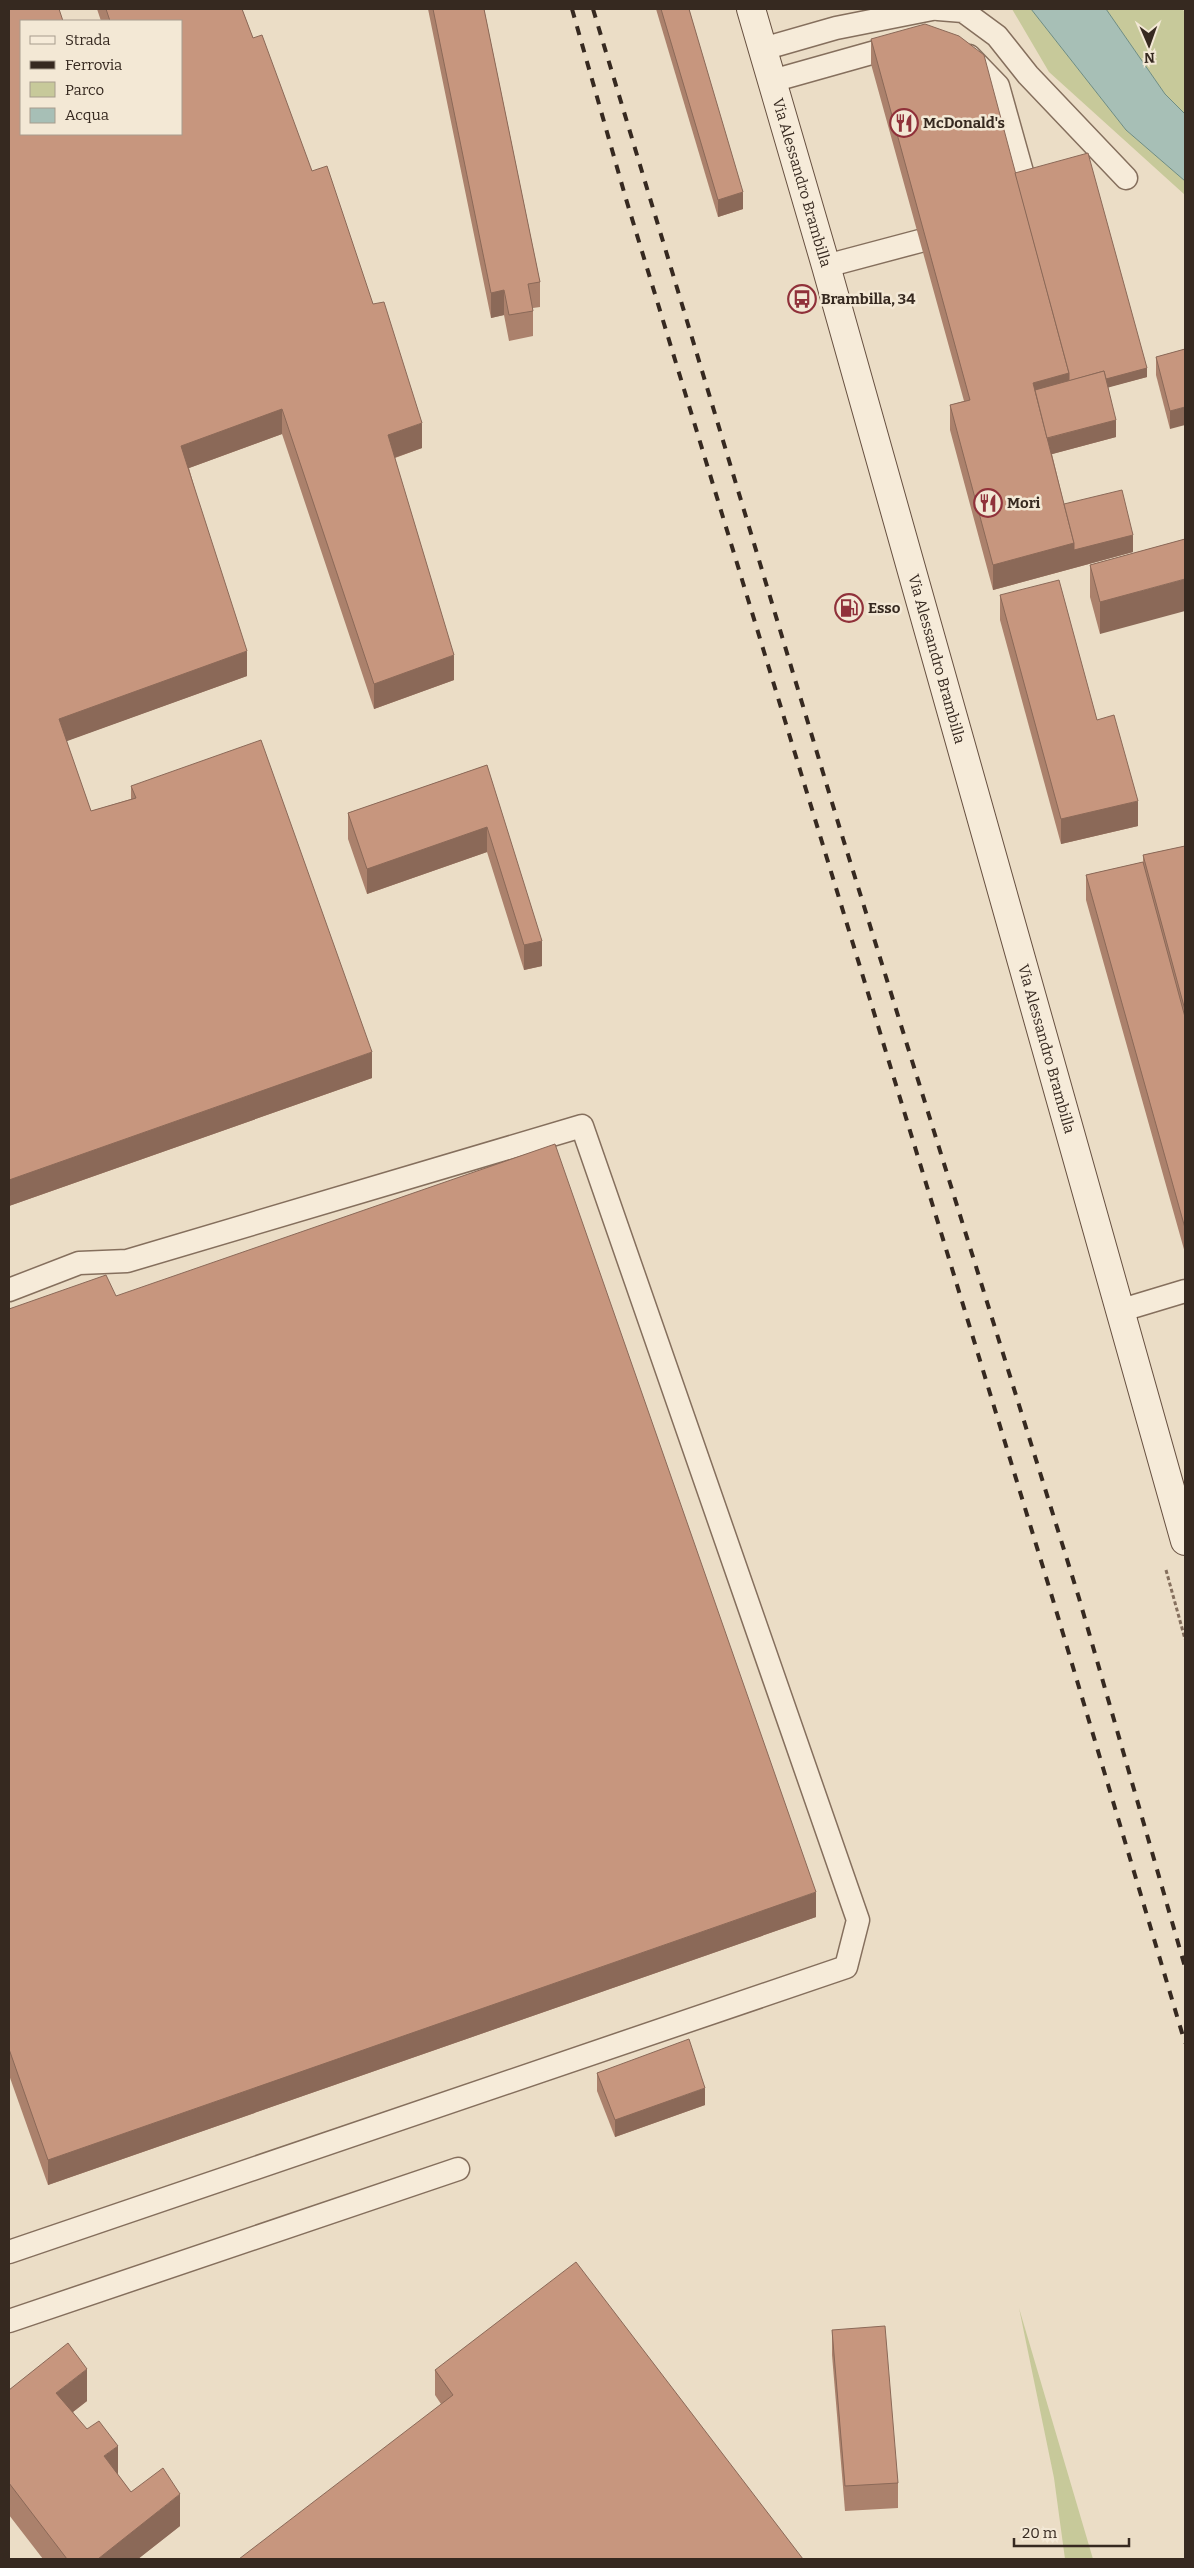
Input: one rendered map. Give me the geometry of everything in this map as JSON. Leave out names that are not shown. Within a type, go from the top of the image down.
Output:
[{"type":"main road","name":"Via Alessandro Brambilla","points":[[751,9],[826,266],[1122,1310],[1185,1541]]},
{"type":"lane","points":[[763,49],[836,28],[932,9]]},
{"type":"lane","points":[[938,9],[963,11],[997,36],[1028,75],[1126,178]]},
{"type":"lane","points":[[772,82],[896,46],[922,41]]},
{"type":"lane","points":[[954,49],[970,56],[998,86],[1024,179]]},
{"type":"lane","points":[[826,266],[920,242]]},
{"type":"lane","points":[[9,1290],[79,1263],[127,1262],[582,1126],[858,1920],[846,1966],[9,2252]]},
{"type":"lane","points":[[1122,1310],[1185,1292]]},
{"type":"lane","points":[[9,2321],[458,2169]]},
{"type":"green space","points":[[1012,9],[1031,9],[1126,130],[1185,181],[1185,195],[1049,72]]},
{"type":"green space","points":[[1106,9],[1182,9],[1185,12],[1185,114],[1165,94]]},
{"type":"green space","points":[[1019,2308],[1093,2559],[1065,2559],[1054,2478]]},
{"type":"water","points":[[1031,9],[1106,9],[1165,94],[1185,114],[1185,181],[1126,130]]},
{"type":"building","points":[[9,9],[59,9],[63,20],[20,20],[20,135],[182,135],[182,20],[110,20],[106,9],[242,9],[253,38],[262,35],[312,171],[327,166],[373,304],[384,302],[422,423],[388,435],[454,655],[374,684],[282,409],[181,446],[247,651],[59,719],[91,811],[136,798],[131,786],[261,740],[372,1052],[9,1180]]},
{"type":"building","points":[[433,9],[484,9],[540,282],[528,284],[533,311],[509,315],[504,290],[491,293]]},
{"type":"building","points":[[661,9],[689,9],[743,192],[718,200]]},
{"type":"building","points":[[925,24],[959,36],[984,55],[1069,373],[1033,383],[1074,543],[993,565],[950,405],[970,400],[871,39]]},
{"type":"building","points":[[1088,153],[1147,368],[1106,379],[1104,371],[1069,381],[1069,373],[1015,173]]},
{"type":"building","points":[[1185,349],[1185,407],[1170,411],[1156,357]]},
{"type":"building","points":[[1104,371],[1116,420],[1047,438],[1035,390]]},
{"type":"building","points":[[1122,490],[1133,535],[1074,550],[1064,504]]},
{"type":"building","points":[[1185,539],[1185,579],[1100,602],[1090,565]]},
{"type":"building","points":[[1059,580],[1097,720],[1114,715],[1138,801],[1061,819],[1000,595]]},
{"type":"building","points":[[487,765],[542,941],[524,945],[487,827],[367,869],[348,813]]},
{"type":"building","points":[[1185,846],[1185,1010],[1143,855]]},
{"type":"building","points":[[1143,862],[1185,1017],[1185,1228],[1086,875]]},
{"type":"building","points":[[555,1144],[816,1892],[48,2160],[9,2049],[9,1309],[106,1275],[116,1296]]},
{"type":"building","points":[[689,2039],[705,2088],[615,2120],[597,2073]]},
{"type":"building","points":[[576,2262],[803,2559],[239,2559],[453,2395],[435,2370]]},
{"type":"building","points":[[885,2326],[898,2483],[845,2486],[832,2330]]},
{"type":"building","points":[[68,2343],[87,2369],[56,2393],[87,2429],[99,2421],[118,2446],[104,2456],[131,2492],[163,2468],[180,2494],[98,2559],[67,2559],[9,2483],[9,2390]]},
{"type":"railway","points":[[572,9],[626,199],[1053,1600],[1185,2043]]},
{"type":"railway","points":[[593,9],[840,829],[1079,1598],[1185,1967]]},
{"type":"place","name":"McDonald's","points":[[904,123]]},
{"type":"place","name":"Brambilla, 34","points":[[802,299]]},
{"type":"place","name":"Mori","points":[[988,503]]},
{"type":"place","name":"Esso","points":[[849,608]]}]
